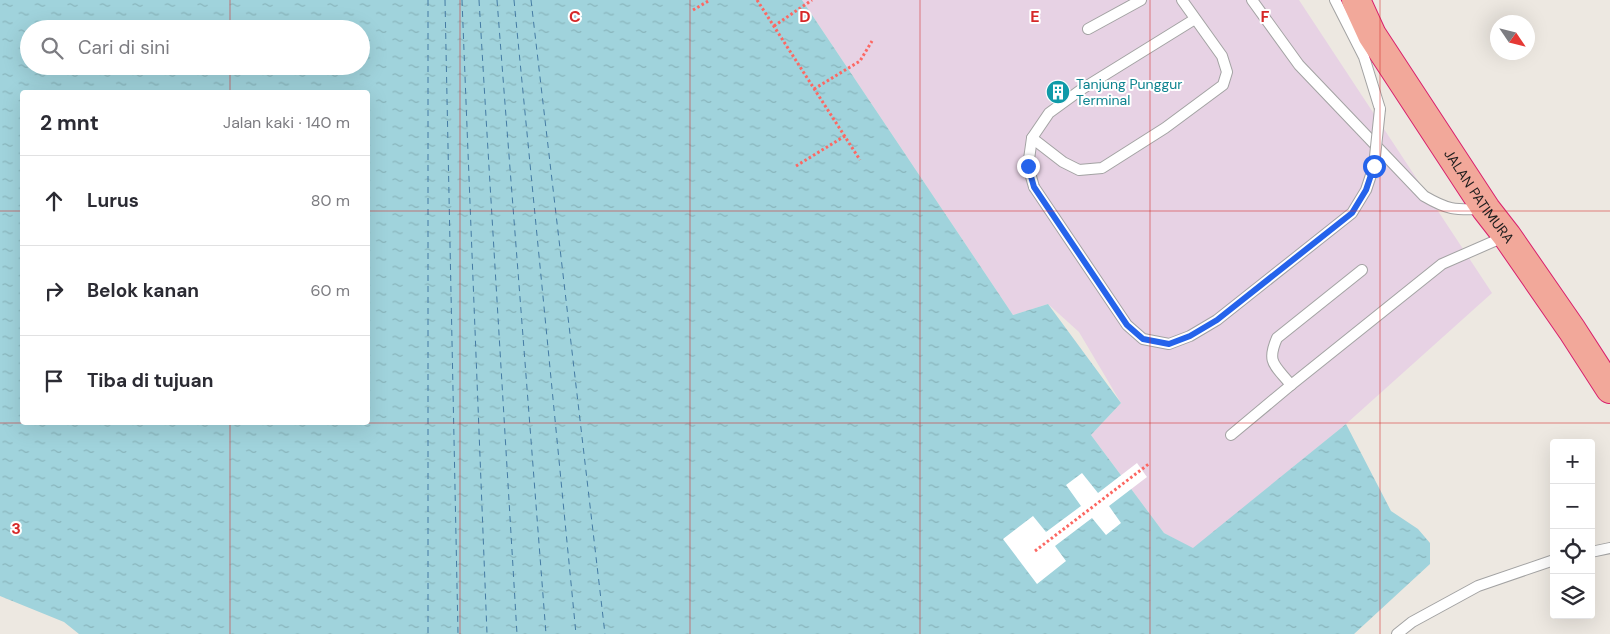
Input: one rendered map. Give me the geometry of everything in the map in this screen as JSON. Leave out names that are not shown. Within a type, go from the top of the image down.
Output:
[{"type":"highway","name":"JALAN PATIMURA","points":[[1356,0],[1372,35],[1486,209],[1604,374]]},
{"type":"lane","points":[[1088,29],[1141,0]]},
{"type":"lane","points":[[1032,138],[1063,162],[1079,170],[1102,168],[1165,128],[1223,85],[1227,72],[1222,56],[1182,0]]},
{"type":"lane","points":[[1252,0],[1299,65],[1424,196],[1444,207],[1456,210],[1486,209]]},
{"type":"lane","points":[[1195,19],[1082,89],[1049,113],[1032,138],[1028,166],[1034,187],[1127,325],[1143,339],[1169,344],[1190,336],[1217,320],[1352,213],[1366,190],[1374,166],[1380,109],[1364,57],[1335,0]]},
{"type":"lane","points":[[1232,435],[1291,385],[1442,264],[1507,236]]},
{"type":"lane","points":[[1291,385],[1272,361],[1271,351],[1277,338],[1362,270]]},
{"type":"lane","points":[[1595,551],[1610,548]]},
{"type":"lane","points":[[1397,634],[1412,622],[1478,586],[1550,561]]},
{"type":"path","points":[[693,10],[710,0]]},
{"type":"path","points":[[757,0],[860,160]]},
{"type":"path","points":[[774,26],[812,0]]},
{"type":"path","points":[[814,89],[860,61],[872,41]]},
{"type":"path","points":[[796,166],[845,136]]},
{"type":"path","points":[[1035,551],[1150,463]]},
{"type":"shaded area","points":[[802,0],[1299,0],[1492,293],[1346,424],[1193,549],[1164,533],[1091,435],[1121,403],[1079,332],[1048,304],[1013,315]]},
{"type":"water","points":[[0,0],[802,0],[1013,315],[1048,304],[1121,403],[1091,435],[1164,533],[1193,548],[1346,424],[1391,511],[1418,529],[1430,543],[1430,564],[1354,634],[79,634],[64,622],[0,596]]},
{"type":"pier","points":[[1137,463],[1147,477],[1109,506],[1121,523],[1106,535],[1092,518],[1055,546],[1066,561],[1037,584],[1003,539],[1033,516],[1046,532],[1081,506],[1066,485],[1082,473],[1098,493]]},
{"type":"ferry route","points":[[428,0],[428,634]]},
{"type":"ferry route","points":[[445,0],[458,634]]},
{"type":"ferry route","points":[[462,0],[487,634]]},
{"type":"ferry route","points":[[479,0],[517,634]]},
{"type":"ferry route","points":[[497,0],[546,634]]},
{"type":"ferry route","points":[[514,0],[576,634]]},
{"type":"ferry route","points":[[531,0],[605,634]]},
{"type":"place","name":"Tanjung Punggur Terminal","points":[[1058,92]]},
{"type":"route","points":[[1028,166],[1034,187],[1127,325],[1143,339],[1169,344],[1190,336],[1217,320],[1352,213],[1366,190],[1374,166]]}]
